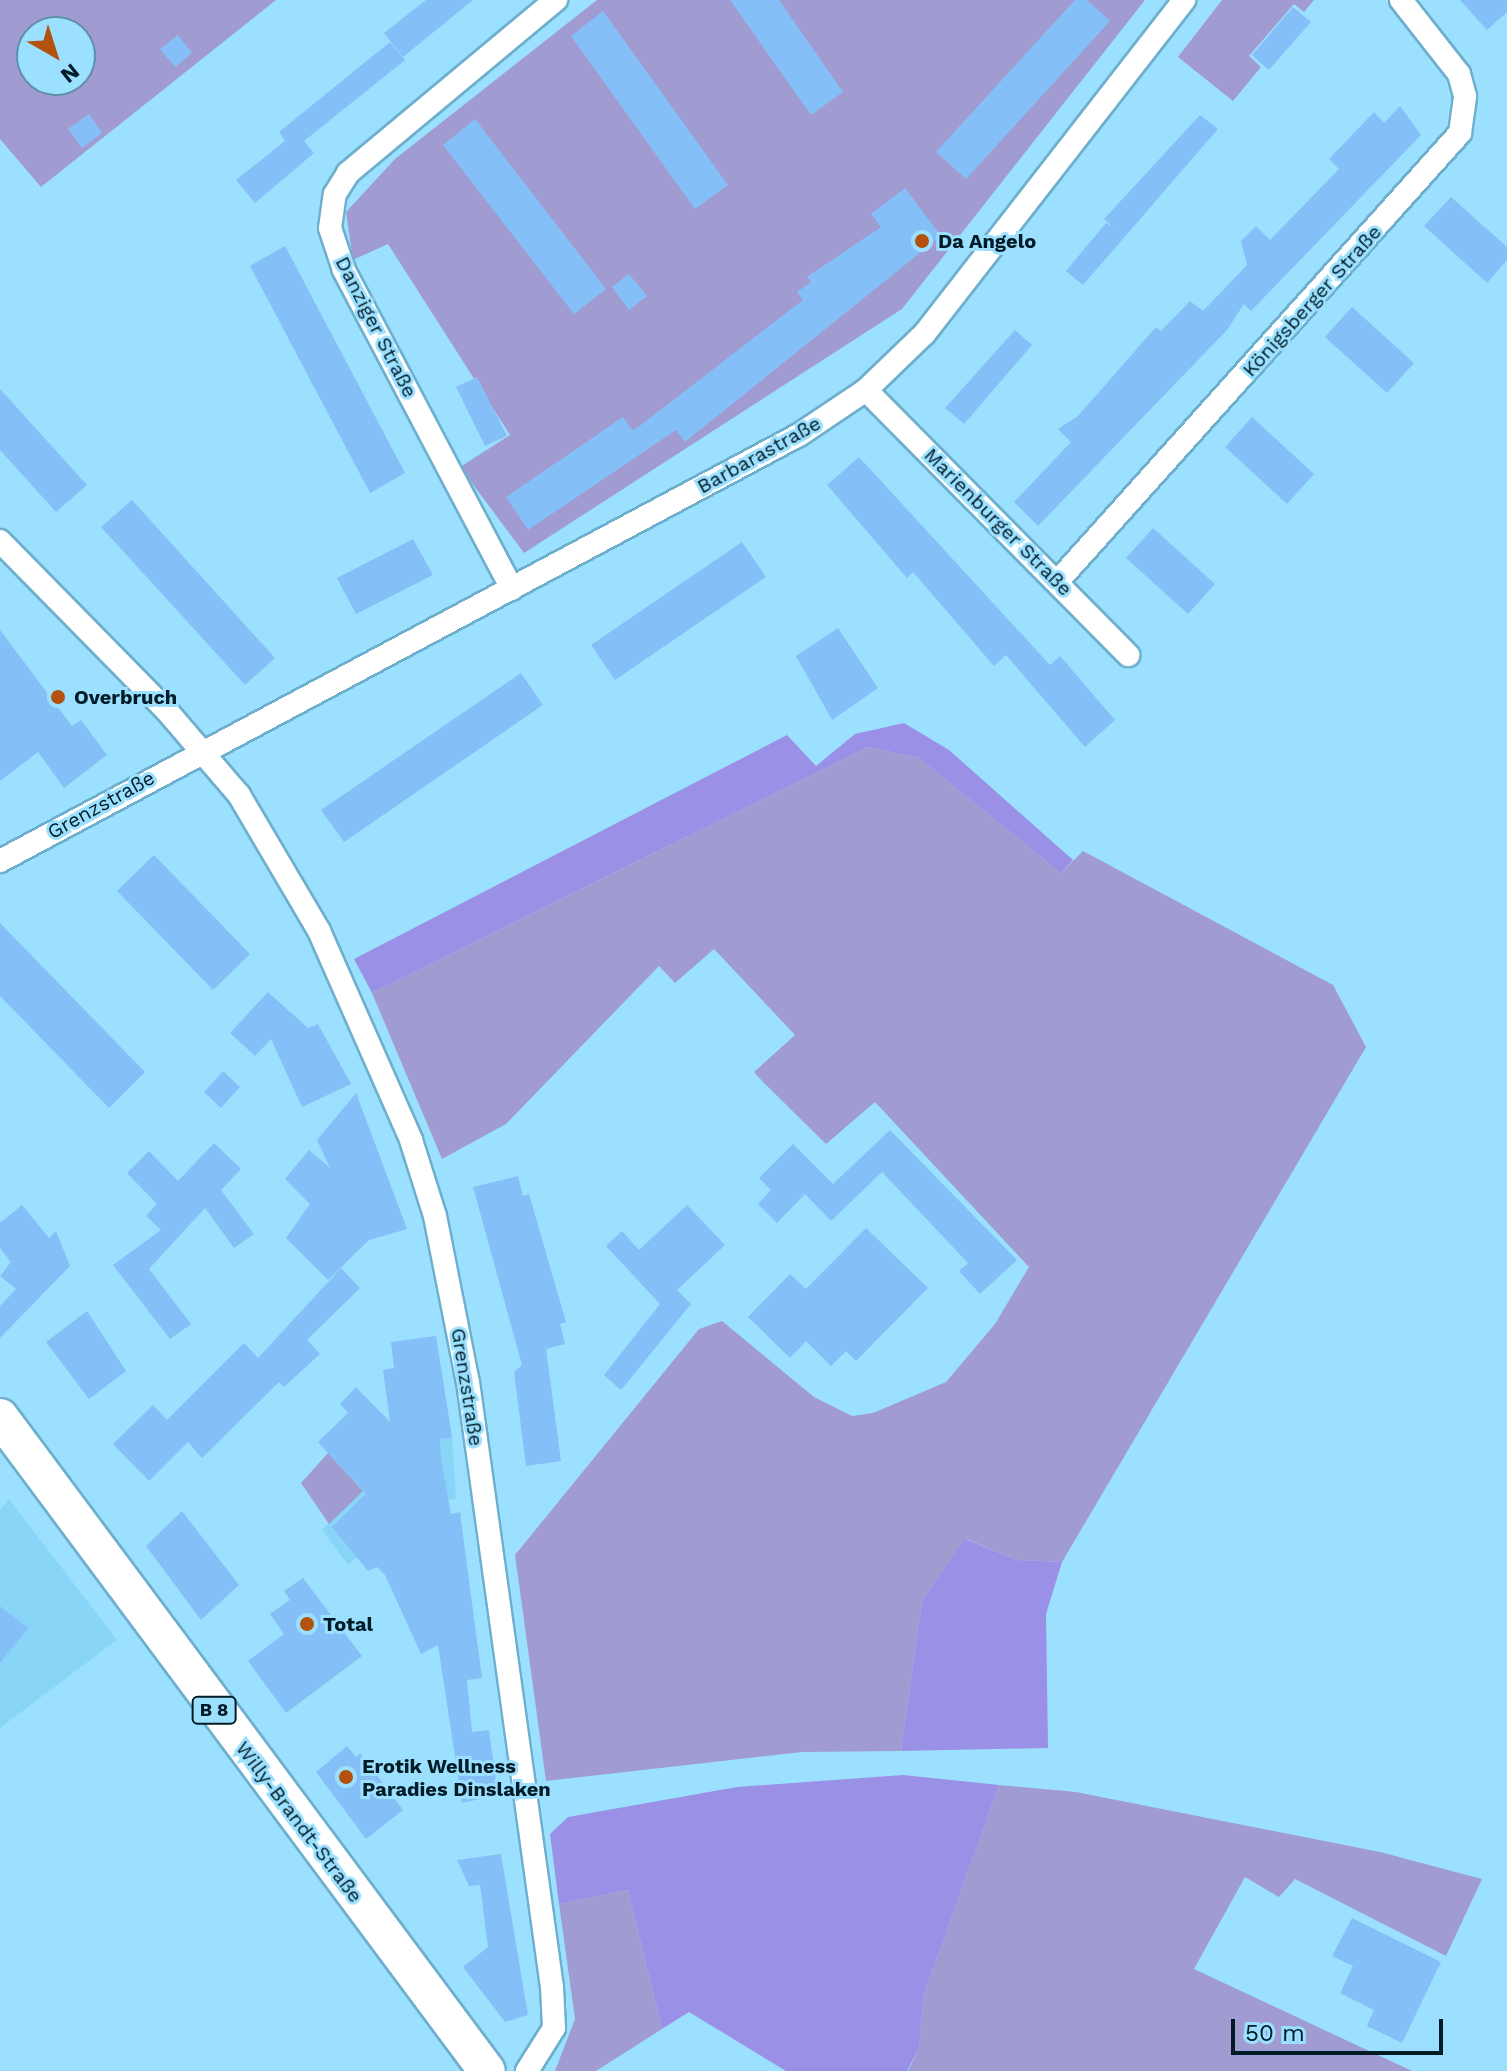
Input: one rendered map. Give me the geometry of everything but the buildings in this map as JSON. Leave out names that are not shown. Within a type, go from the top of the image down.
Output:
[{"type":"main road","name":"Willy-Brandt-Straße","points":[[0,1417],[94,1550],[487,2071]]},
{"type":"main road","name":"B 8","points":[[0,1446],[94,1550]]},
{"type":"street","name":"Danziger Straße","points":[[512,589],[344,270],[330,228],[335,194],[358,162],[556,0]]},
{"type":"street","name":"Barbarastraße","points":[[203,749],[512,589],[799,435],[866,390],[925,333],[1184,0]]},
{"type":"street","name":"Königsberger Straße","points":[[1058,581],[1460,133],[1465,96],[1459,74],[1401,0]]},
{"type":"street","name":"Marienburger Straße","points":[[866,390],[1128,655]]},
{"type":"street","name":"Grenzstraße","points":[[0,541],[203,749],[270,843],[319,931],[378,1057],[435,1216],[468,1382],[552,1987],[554,2028],[527,2071]]},
{"type":"street","name":"Grenzstraße","points":[[0,861],[203,749]]},
{"type":"shaded area","points":[[0,0],[276,0],[41,187],[0,139]]},
{"type":"shaded area","points":[[597,0],[1145,0],[902,309],[524,553],[460,467],[510,435],[388,244],[353,260],[346,212],[395,159]]},
{"type":"shaded area","points":[[1222,0],[1314,0],[1304,12],[1294,4],[1249,56],[1261,67],[1233,101],[1178,57]]},
{"type":"shaded area","points":[[904,723],[949,750],[1073,860],[1061,873],[919,758],[868,747],[372,993],[354,959],[787,735],[816,766],[855,734]]},
{"type":"shaded area","points":[[868,747],[919,758],[1061,873],[1083,851],[1333,985],[1366,1047],[1062,1562],[1017,1560],[966,1539],[922,1601],[901,1751],[802,1752],[546,1781],[515,1555],[699,1329],[722,1321],[814,1397],[852,1416],[873,1413],[946,1382],[995,1324],[1029,1267],[875,1102],[826,1144],[764,1083],[754,1072],[795,1035],[714,949],[675,983],[659,966],[506,1124],[442,1159],[372,993]]},
{"type":"shaded area","points":[[452,1437],[456,1499],[412,1506],[348,1565],[322,1530],[411,1443]]},
{"type":"shaded area","points":[[328,1453],[363,1491],[329,1524],[301,1483]]},
{"type":"shaded area","points":[[9,1499],[117,1640],[0,1728],[0,1510]]},
{"type":"shaded area","points":[[965,1539],[1017,1560],[1062,1562],[1046,1614],[1048,1748],[901,1751],[922,1601]]},
{"type":"shaded area","points":[[903,1775],[999,1785],[924,1994],[919,2048],[907,2071],[786,2071],[689,2012],[662,2029],[628,1890],[559,1904],[550,1834],[568,1817],[737,1787]]},
{"type":"shaded area","points":[[999,1785],[1076,1792],[1380,1852],[1482,1879],[1446,1956],[1295,1879],[1279,1897],[1245,1877],[1194,1969],[1412,2071],[908,2071],[919,2048],[924,1994]]},
{"type":"shaded area","points":[[628,1890],[662,2029],[596,2071],[555,2071],[575,2019],[559,1904]]},
{"type":"place","name":"Da Angelo","points":[[922,241]]},
{"type":"place","name":"Overbruch","points":[[58,697]]},
{"type":"place","name":"Total","points":[[307,1624]]},
{"type":"place","name":"Erotik Wellness Paradies Dinslaken","points":[[346,1777]]}]
